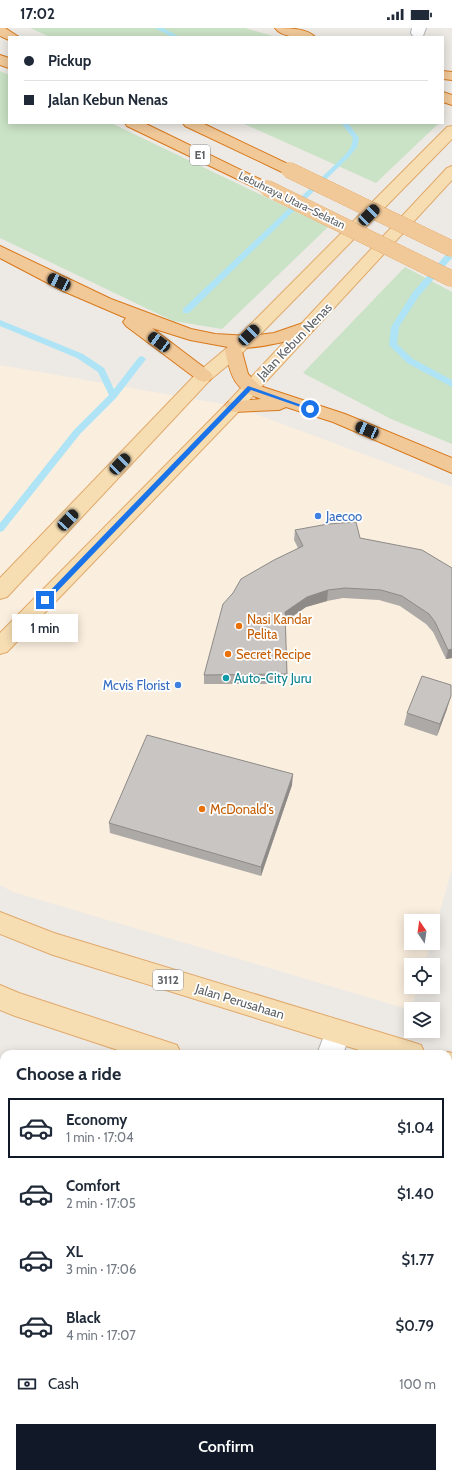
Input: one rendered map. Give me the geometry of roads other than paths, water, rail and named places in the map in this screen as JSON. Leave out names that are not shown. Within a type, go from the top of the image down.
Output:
[{"type":"highway","points":[[282,28],[305,36]]},
{"type":"highway","points":[[0,31],[10,36]]},
{"type":"highway","name":"Lebuhraya Utara–Selatan","points":[[134,124],[452,278]]},
{"type":"highway","name":"Lebuhraya Utara–Selatan","points":[[192,124],[452,249]]},
{"type":"highway","points":[[0,251],[32,270],[114,308],[197,337],[237,346],[274,340],[306,328]]},
{"type":"highway","points":[[114,308],[204,376]]},
{"type":"highway","points":[[237,346],[240,376],[250,387],[339,418],[452,466]]},
{"type":"highway","points":[[234,406],[273,403],[303,407],[339,418]]},
{"type":"main road","points":[[0,591],[204,376],[237,346],[452,130]]},
{"type":"main road","name":"Jalan Kebun Nenas","points":[[0,646],[234,406],[452,171]]},
{"type":"main road","name":"Jalan Perusahaan","points":[[0,923],[53,944],[334,1043],[384,1050]]},
{"type":"main road","points":[[0,997],[15,1004],[156,1050]]},
{"type":"waterway","points":[[158,28],[175,36]]},
{"type":"waterway","points":[[186,311],[347,156],[354,147],[356,138],[345,124]]},
{"type":"waterway","points":[[452,253],[416,294],[395,327],[393,345],[410,361],[452,384]]},
{"type":"waterway","points":[[0,323],[80,356],[101,370],[113,396]]},
{"type":"waterway","points":[[113,396],[142,359]]},
{"type":"waterway","points":[[0,529],[77,432],[113,396]]},
{"type":"place","name":"Jaecoo","points":[[318,516]]},
{"type":"place","name":"Nasi Kandar Pelita","points":[[239,626]]},
{"type":"place","name":"Secret Recipe","points":[[228,654]]},
{"type":"place","name":"Auto-City Juru","points":[[226,678]]},
{"type":"place","name":"Mcvis Florist","points":[[178,685]]},
{"type":"place","name":"McDonald's","points":[[202,809]]}]
